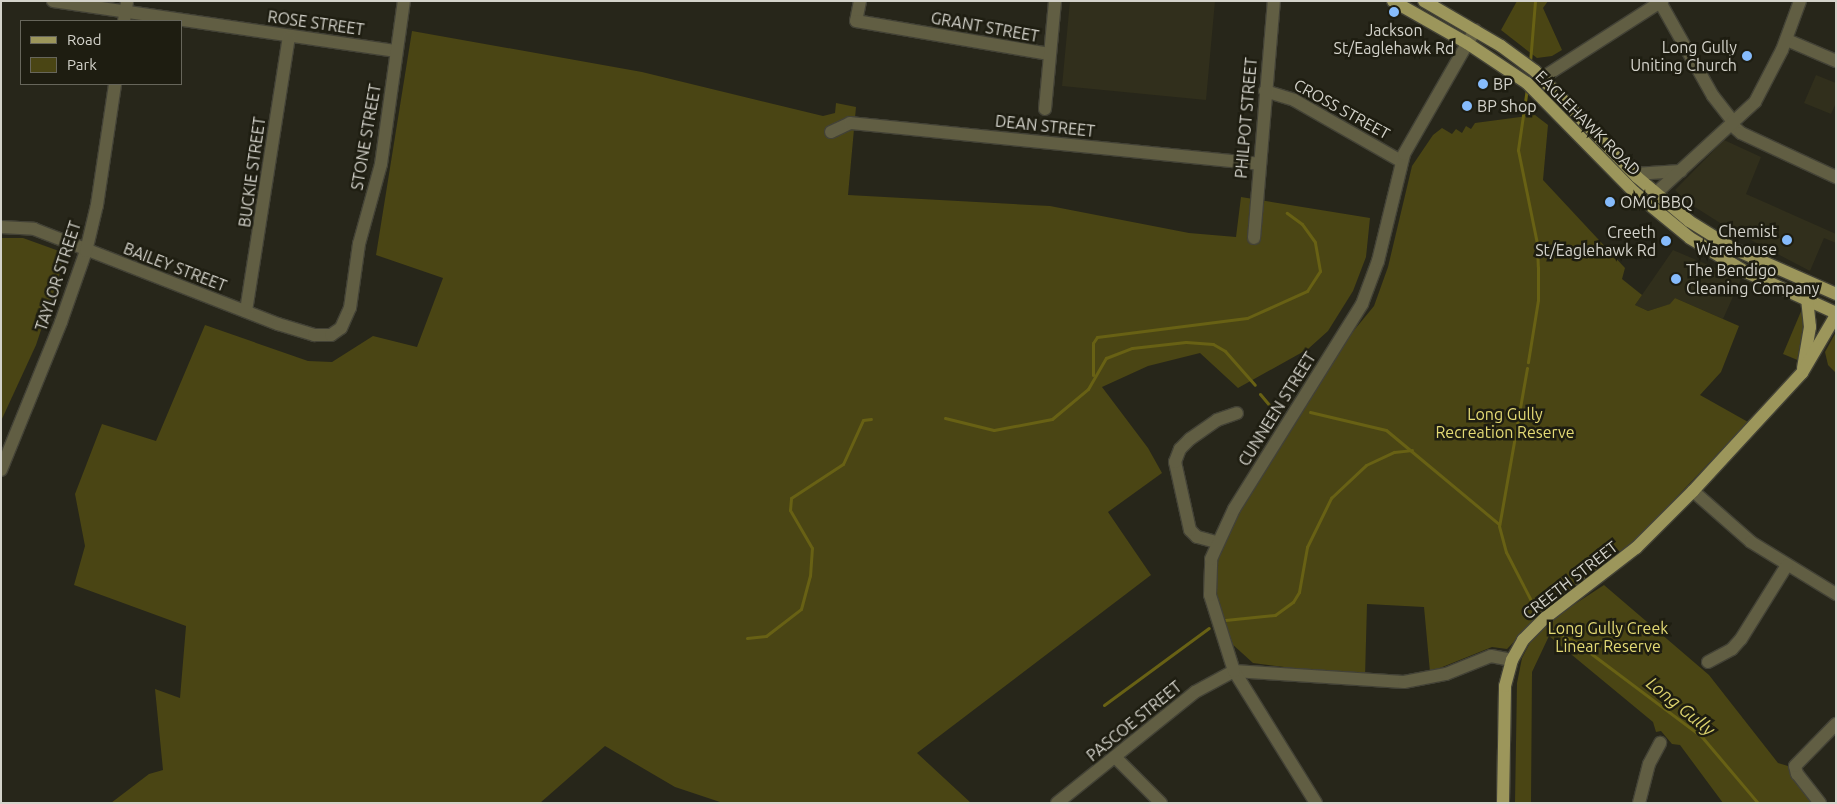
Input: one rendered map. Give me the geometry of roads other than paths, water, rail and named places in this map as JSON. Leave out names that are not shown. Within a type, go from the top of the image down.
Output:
[{"type":"main road","name":"EAGLEHAWK ROAD","points":[[1393,1],[1468,43],[1522,79],[1634,192],[1662,217],[1719,257],[1836,314]]},
{"type":"main road","name":"EAGLEHAWK ROAD","points":[[1424,1],[1475,30],[1539,74],[1655,194],[1724,244],[1836,294]]},
{"type":"main road","points":[[1802,373],[1810,327],[1807,300]]},
{"type":"main road","name":"CREETH STREET","points":[[1512,660],[1534,627],[1636,548],[1693,491],[1802,373],[1836,314]]},
{"type":"main road","points":[[1503,803],[1504,697],[1512,660]]},
{"type":"street","name":"ROSE STREET","points":[[53,1],[396,51]]},
{"type":"street","name":"STONE STREET","points":[[337,332],[350,308],[359,244],[378,180],[404,1]]},
{"type":"street","name":"GRANT STREET","points":[[860,1],[856,21],[1049,54]]},
{"type":"street","points":[[1045,110],[1054,1]]},
{"type":"street","name":"PHILPOT STREET","points":[[1254,238],[1258,164],[1274,1]]},
{"type":"street","points":[[1655,194],[1758,99],[1787,40],[1800,1]]},
{"type":"street","points":[[1539,74],[1661,2],[1713,96],[1741,133],[1836,177]]},
{"type":"street","name":"CUNNEEN STREET","points":[[1316,803],[1234,671],[1210,595],[1209,571],[1216,542],[1238,502],[1362,304],[1378,261],[1401,161],[1475,30]]},
{"type":"street","name":"BUCKIE STREET","points":[[246,311],[288,36]]},
{"type":"street","points":[[1787,40],[1836,61]]},
{"type":"street","name":"TAYLOR STREET","points":[[1,470],[61,322],[86,250],[97,205],[115,85]]},
{"type":"street","name":"CROSS STREET","points":[[1265,91],[1294,100],[1401,161]]},
{"type":"street","name":"DEAN STREET","points":[[831,132],[850,123],[1258,164]]},
{"type":"street","points":[[1634,174],[1681,171]]},
{"type":"street","name":"BAILEY STREET","points":[[1,227],[34,229],[246,311],[314,335],[337,332]]},
{"type":"street","points":[[1216,542],[1197,537],[1190,530],[1175,462],[1180,449],[1190,439],[1217,420],[1237,413]]},
{"type":"street","points":[[1693,491],[1744,537],[1836,594]]},
{"type":"street","points":[[1708,662],[1732,649],[1741,639],[1787,565]]},
{"type":"street","points":[[1234,671],[1404,682],[1446,674],[1491,656],[1512,660]]},
{"type":"street","name":"PASCOE STREET","points":[[1057,803],[1195,692],[1234,671]]},
{"type":"street","points":[[1820,803],[1797,774],[1796,766],[1836,724]]},
{"type":"street","points":[[1639,803],[1647,771],[1660,743]]},
{"type":"street","points":[[1115,756],[1161,803]]},
{"type":"waterway","name":"Long Gully","points":[[1530,62],[1535,1]]},
{"type":"waterway","name":"Long Gully","points":[[1527,88],[1518,150],[1537,243],[1538,267],[1538,300],[1528,362]]},
{"type":"waterway","points":[[1093,375],[1093,343],[1097,337],[1247,318],[1307,291],[1320,271],[1315,242],[1302,224],[1287,213]]},
{"type":"waterway","points":[[945,418],[994,430],[1052,419],[1088,389],[1106,358],[1132,348],[1186,342],[1213,344],[1225,351],[1255,385]]},
{"type":"waterway","name":"Long Gully","points":[[1527,368],[1499,526],[1506,552],[1538,614]]},
{"type":"waterway","points":[[1260,394],[1271,407],[1279,410]]},
{"type":"waterway","points":[[1310,412],[1386,430],[1499,524]]},
{"type":"waterway","points":[[747,638],[766,636],[801,609],[810,576],[812,548],[790,510],[791,498],[843,464],[863,420],[871,419]]},
{"type":"waterway","points":[[1225,620],[1275,615],[1293,602],[1299,592],[1307,547],[1331,498],[1366,465],[1394,452],[1412,450]]},
{"type":"waterway","points":[[1104,705],[1209,628]]},
{"type":"waterway","name":"Long Gully","points":[[1549,628],[1577,643],[1702,737],[1758,803]]},
{"type":"place","name":"Jackson St/Eaglehawk Rd","points":[[1394,12]]},
{"type":"place","name":"Long Gully Uniting Church","points":[[1747,56]]},
{"type":"place","name":"BP","points":[[1483,84]]},
{"type":"place","name":"BP Shop","points":[[1467,106]]},
{"type":"place","name":"OMG BBQ","points":[[1610,202]]},
{"type":"place","name":"Chemist Warehouse","points":[[1787,240]]},
{"type":"place","name":"Creeth St/Eaglehawk Rd","points":[[1666,241]]},
{"type":"place","name":"The Bendigo Cleaning Company","points":[[1676,279]]},
{"type":"park label","name":"Long Gully Recreation Reserve","points":[[1505,423]]},
{"type":"park label","name":"Long Gully Creek Linear Reserve","points":[[1608,637]]}]
